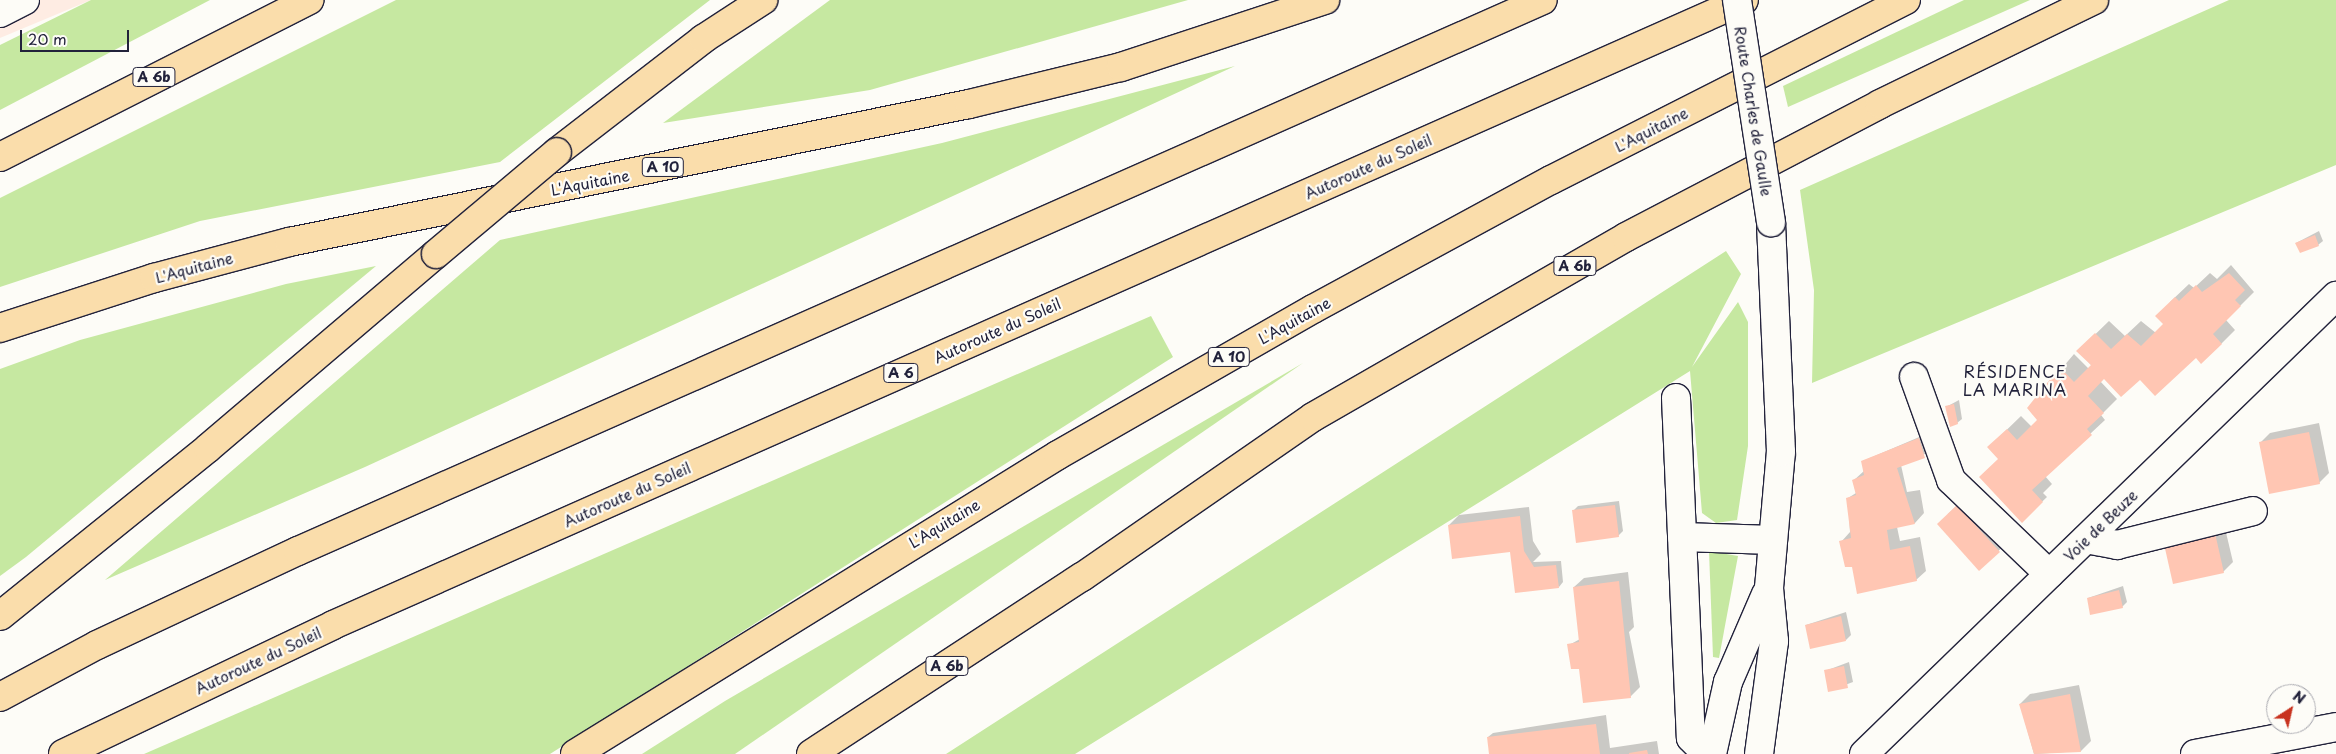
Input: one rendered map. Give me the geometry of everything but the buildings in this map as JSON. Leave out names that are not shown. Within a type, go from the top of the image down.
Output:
[{"type":"highway","name":"A 6b","points":[[0,157],[310,0]]},
{"type":"highway","points":[[0,616],[208,448],[557,152],[703,39],[763,0]]},
{"type":"highway","name":"L'Aquitaine","points":[[0,328],[154,278],[290,242],[998,97],[1120,67],[1325,0]]},
{"type":"highway","points":[[0,697],[98,645],[298,551],[1543,0]]},
{"type":"highway","name":"Autoroute du Soleil","points":[[63,754],[342,621],[1744,0]]},
{"type":"highway","name":"L'Aquitaine","points":[[575,754],[906,546],[1313,309],[1551,180],[1906,0]]},
{"type":"highway","name":"A 6b","points":[[811,754],[1082,577],[1313,417],[1626,237],[1880,104],[2094,0]]},
{"type":"street","points":[[0,13],[26,0]]},
{"type":"street","name":"Route Charles de Gaulle","points":[[1737,0],[1772,222],[1781,452],[1769,588]]},
{"type":"street","name":"Voie de Beuze","points":[[1864,754],[2336,296]]},
{"type":"street","points":[[1914,377],[1951,480],[2049,574]]},
{"type":"street","points":[[1676,398],[1691,738],[1707,754]]},
{"type":"street","points":[[2086,539],[2117,545],[2252,511]]},
{"type":"street","points":[[1682,536],[1773,540]]},
{"type":"street","points":[[1754,754],[1760,754],[1774,641],[1769,588]]},
{"type":"street","points":[[1712,754],[1728,682],[1769,588]]},
{"type":"street","points":[[2195,754],[2336,727]]},
{"type":"shaded area","points":[[0,0],[91,0],[0,38]]},
{"type":"green space","points":[[91,0],[210,0],[0,110],[0,45]]},
{"type":"green space","points":[[396,0],[710,0],[500,162],[200,221],[0,287],[0,198]]},
{"type":"green space","points":[[830,0],[1188,0],[870,90],[663,123]]},
{"type":"green space","points":[[1964,0],[2030,0],[1788,107],[1783,86]]},
{"type":"green space","points":[[2229,0],[2336,0],[2336,165],[1812,383],[1814,290],[1800,190]]},
{"type":"green space","points":[[1235,66],[365,467],[105,580],[500,240],[942,143]]},
{"type":"green space","points":[[1726,251],[1741,274],[1692,367],[1738,302],[1748,322],[1748,446],[1737,520],[1716,523],[1702,513],[1690,371],[1075,754],[946,754]]},
{"type":"green space","points":[[376,266],[26,557],[0,576],[0,369],[80,340],[286,284]]},
{"type":"green space","points":[[1151,316],[1173,357],[550,754],[144,754]]},
{"type":"green space","points":[[1303,363],[735,754],[642,754],[725,701]]},
{"type":"green space","points":[[1709,551],[1738,556],[1719,658],[1713,657]]},
{"type":"district","name":"RÉSIDENCE LA MARINA","points":[[2015,380]]}]
